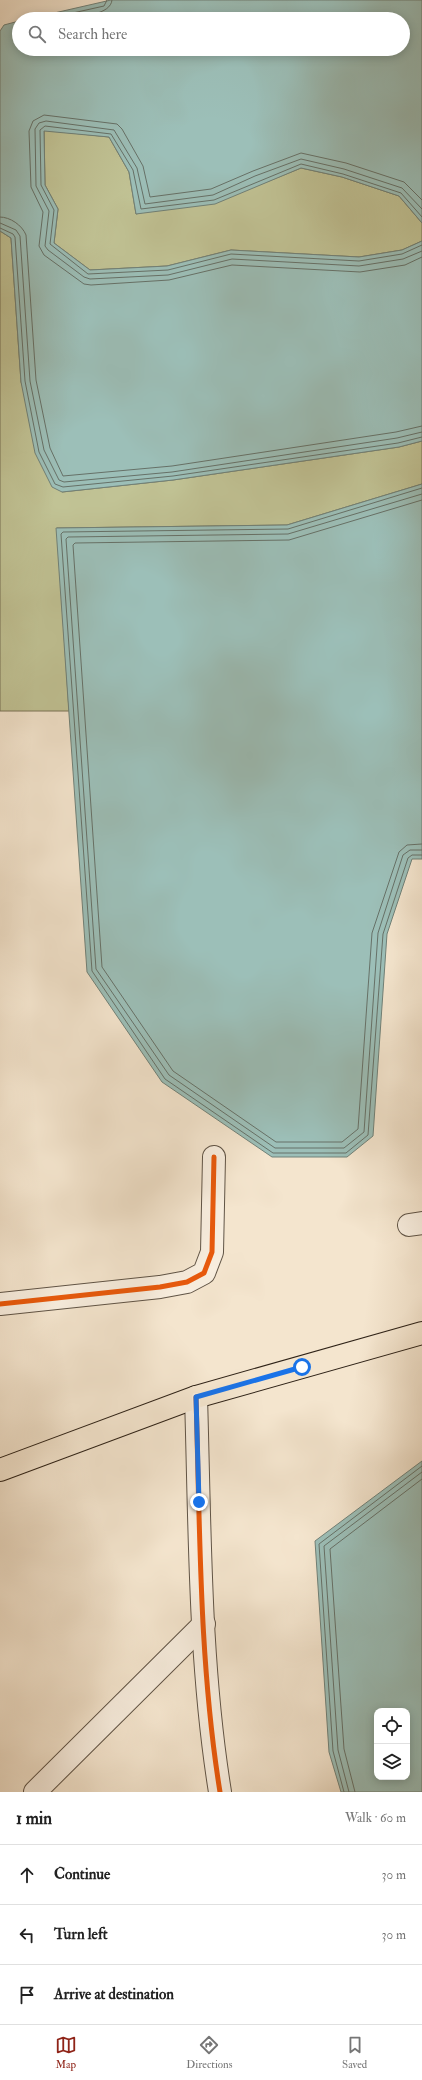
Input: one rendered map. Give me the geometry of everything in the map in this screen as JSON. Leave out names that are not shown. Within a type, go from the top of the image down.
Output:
[{"type":"main road","points":[[0,1470],[196,1397],[422,1333]]},
{"type":"street","points":[[0,1304],[160,1287],[186,1282],[204,1273],[212,1252],[214,1157]]},
{"type":"street","points":[[196,1397],[201,1577],[208,1693],[220,1792]]},
{"type":"street","points":[[35,1792],[204,1624]]},
{"type":"green space","points":[[44,130],[109,137],[129,172],[136,214],[259,185],[301,168],[342,177],[399,196],[422,223],[422,241],[402,250],[359,257],[231,250],[167,266],[90,270],[54,243],[58,209],[45,185]]},
{"type":"green space","points":[[0,231],[11,238],[21,382],[62,492],[173,480],[399,447],[422,441],[422,484],[287,525],[57,528],[69,711],[0,711]]},
{"type":"water","points":[[111,0],[422,0],[422,223],[399,196],[342,177],[301,168],[215,204],[136,214],[129,172],[109,137],[44,131],[45,185],[58,209],[54,243],[90,270],[167,266],[231,250],[359,257],[402,250],[422,241],[422,441],[399,447],[173,480],[62,492],[52,487],[35,453],[21,382],[11,238],[0,231],[0,31],[4,25],[12,23],[12,56],[410,56],[410,12],[59,12]]},
{"type":"water","points":[[422,484],[422,859],[412,859],[387,934],[373,1136],[347,1157],[272,1157],[162,1082],[87,972],[56,528],[287,525]]},
{"type":"water","points":[[422,1461],[422,1792],[341,1792],[329,1752],[315,1541]]},
{"type":"cycle path","points":[[0,1304],[160,1287],[187,1282],[204,1273],[212,1252],[214,1157]]},
{"type":"cycle path","points":[[196,1397],[204,1644],[213,1743],[220,1792]]},
{"type":"route","points":[[199,1502],[196,1397],[302,1367]]}]
